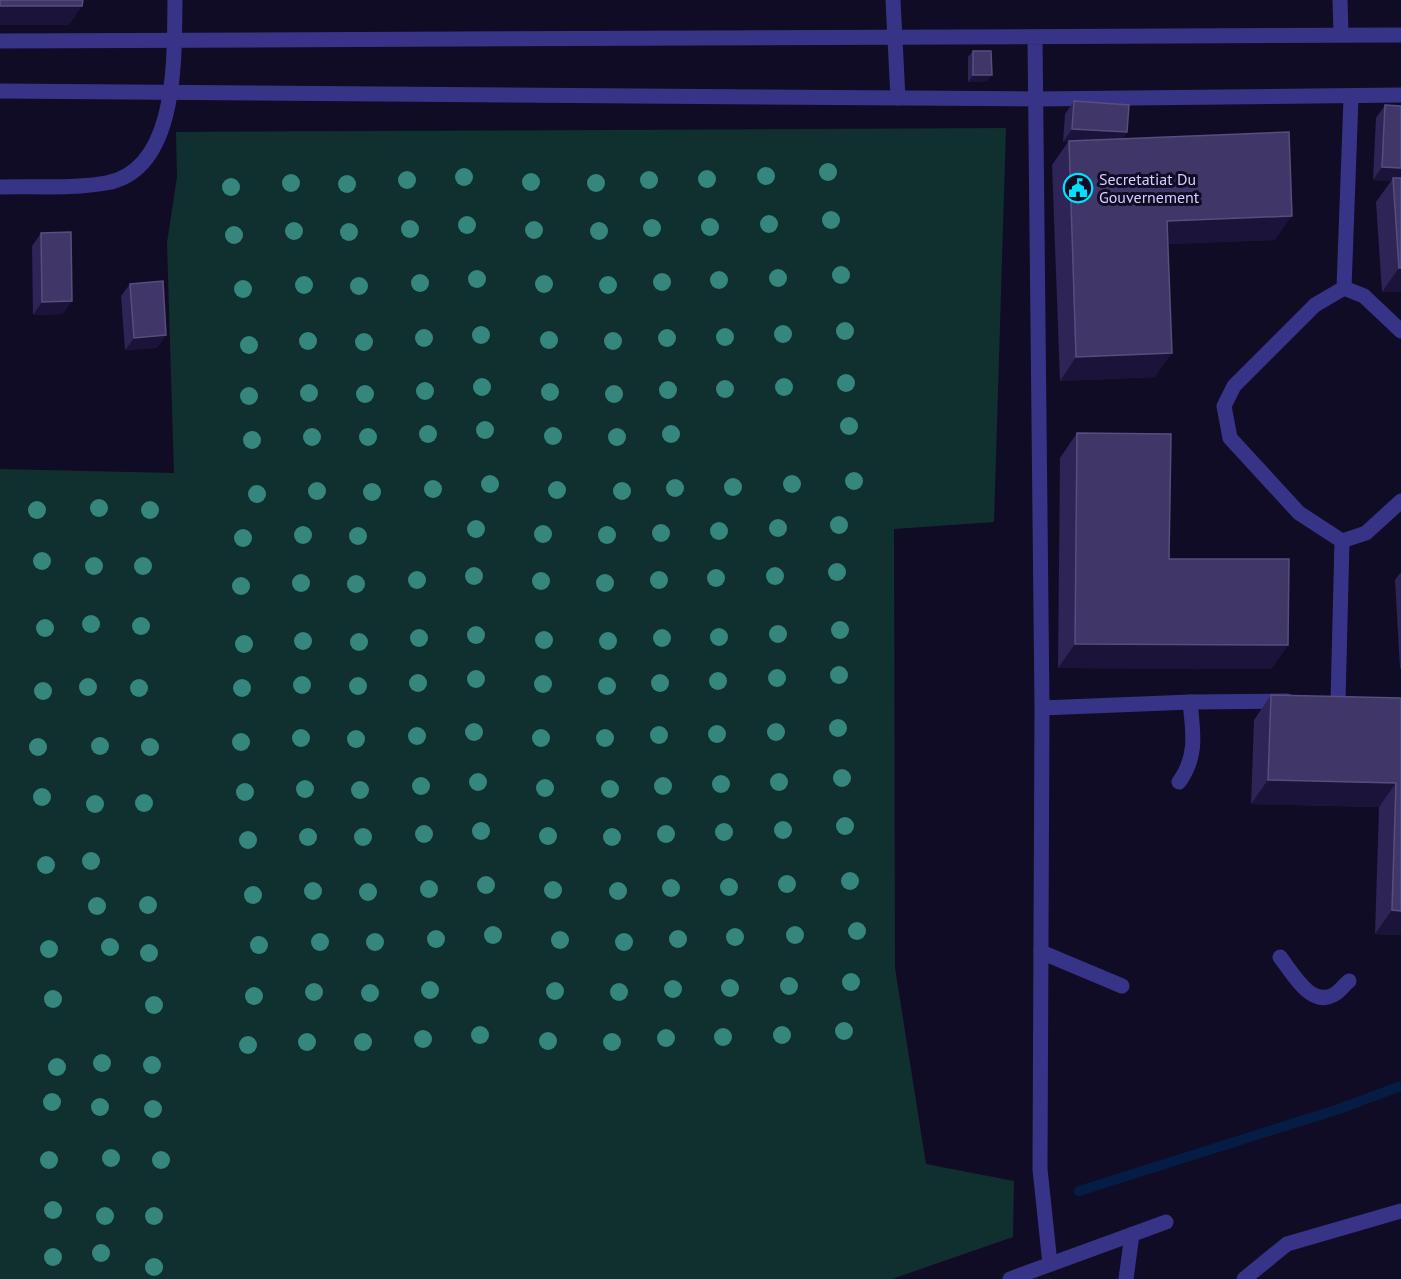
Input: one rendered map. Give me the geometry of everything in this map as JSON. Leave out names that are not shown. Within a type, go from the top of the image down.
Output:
[{"type":"street","points":[[0,187],[107,183],[135,170],[157,145],[170,93],[175,0]]},
{"type":"street","points":[[893,0],[898,98]]},
{"type":"street","points":[[1340,0],[1341,33]]},
{"type":"street","points":[[0,41],[894,39],[1341,33],[1401,35]]},
{"type":"street","points":[[1035,38],[1042,708],[1040,1169],[1050,1264]]},
{"type":"street","points":[[0,91],[1035,99],[1351,98],[1401,95]]},
{"type":"street","points":[[1344,288],[1351,98]]},
{"type":"street","points":[[1344,288],[1364,296],[1401,331]]},
{"type":"street","points":[[1342,541],[1299,513],[1230,438],[1224,406],[1234,386],[1315,305],[1344,288]]},
{"type":"street","points":[[1342,541],[1366,533],[1401,501]]},
{"type":"street","points":[[1338,701],[1342,541]]},
{"type":"street","points":[[1042,708],[1190,702],[1304,701]]},
{"type":"street","points":[[1179,782],[1189,768],[1194,752],[1190,702]]},
{"type":"street","points":[[1041,952],[1122,986]]},
{"type":"street","points":[[1280,957],[1308,992],[1320,998],[1334,995],[1349,981]]},
{"type":"street","points":[[1244,1279],[1287,1244],[1401,1211]]},
{"type":"street","points":[[1010,1279],[1166,1222]]},
{"type":"street","points":[[1126,1279],[1132,1234]]},
{"type":"green space","points":[[1006,128],[994,522],[894,529],[895,968],[926,1164],[1014,1181],[1013,1237],[892,1279],[0,1279],[0,469],[174,473],[167,243],[177,177],[176,132]]},
{"type":"building","points":[[0,0],[83,0],[82,6],[0,6]]},
{"type":"building","points":[[973,51],[991,51],[992,75],[973,75]]},
{"type":"building","points":[[1074,101],[1129,105],[1127,132],[1072,129]]},
{"type":"building","points":[[1385,105],[1401,106],[1401,168],[1382,167]]},
{"type":"building","points":[[1289,132],[1292,216],[1167,221],[1172,353],[1076,357],[1069,141]]},
{"type":"building","points":[[1393,178],[1401,178],[1401,268],[1399,268]]},
{"type":"building","points":[[71,232],[72,301],[42,302],[41,233]]},
{"type":"building","points":[[163,281],[166,335],[134,338],[130,284]]},
{"type":"building","points":[[1077,433],[1171,434],[1169,559],[1289,559],[1288,645],[1075,644]]},
{"type":"building","points":[[1271,695],[1401,698],[1401,911],[1392,910],[1396,783],[1268,780]]},
{"type":"waterway","points":[[1079,1191],[1339,1109],[1401,1086]]},
{"type":"place","name":"Secretatiat Du Gouvernement","points":[[1078,188]]}]
